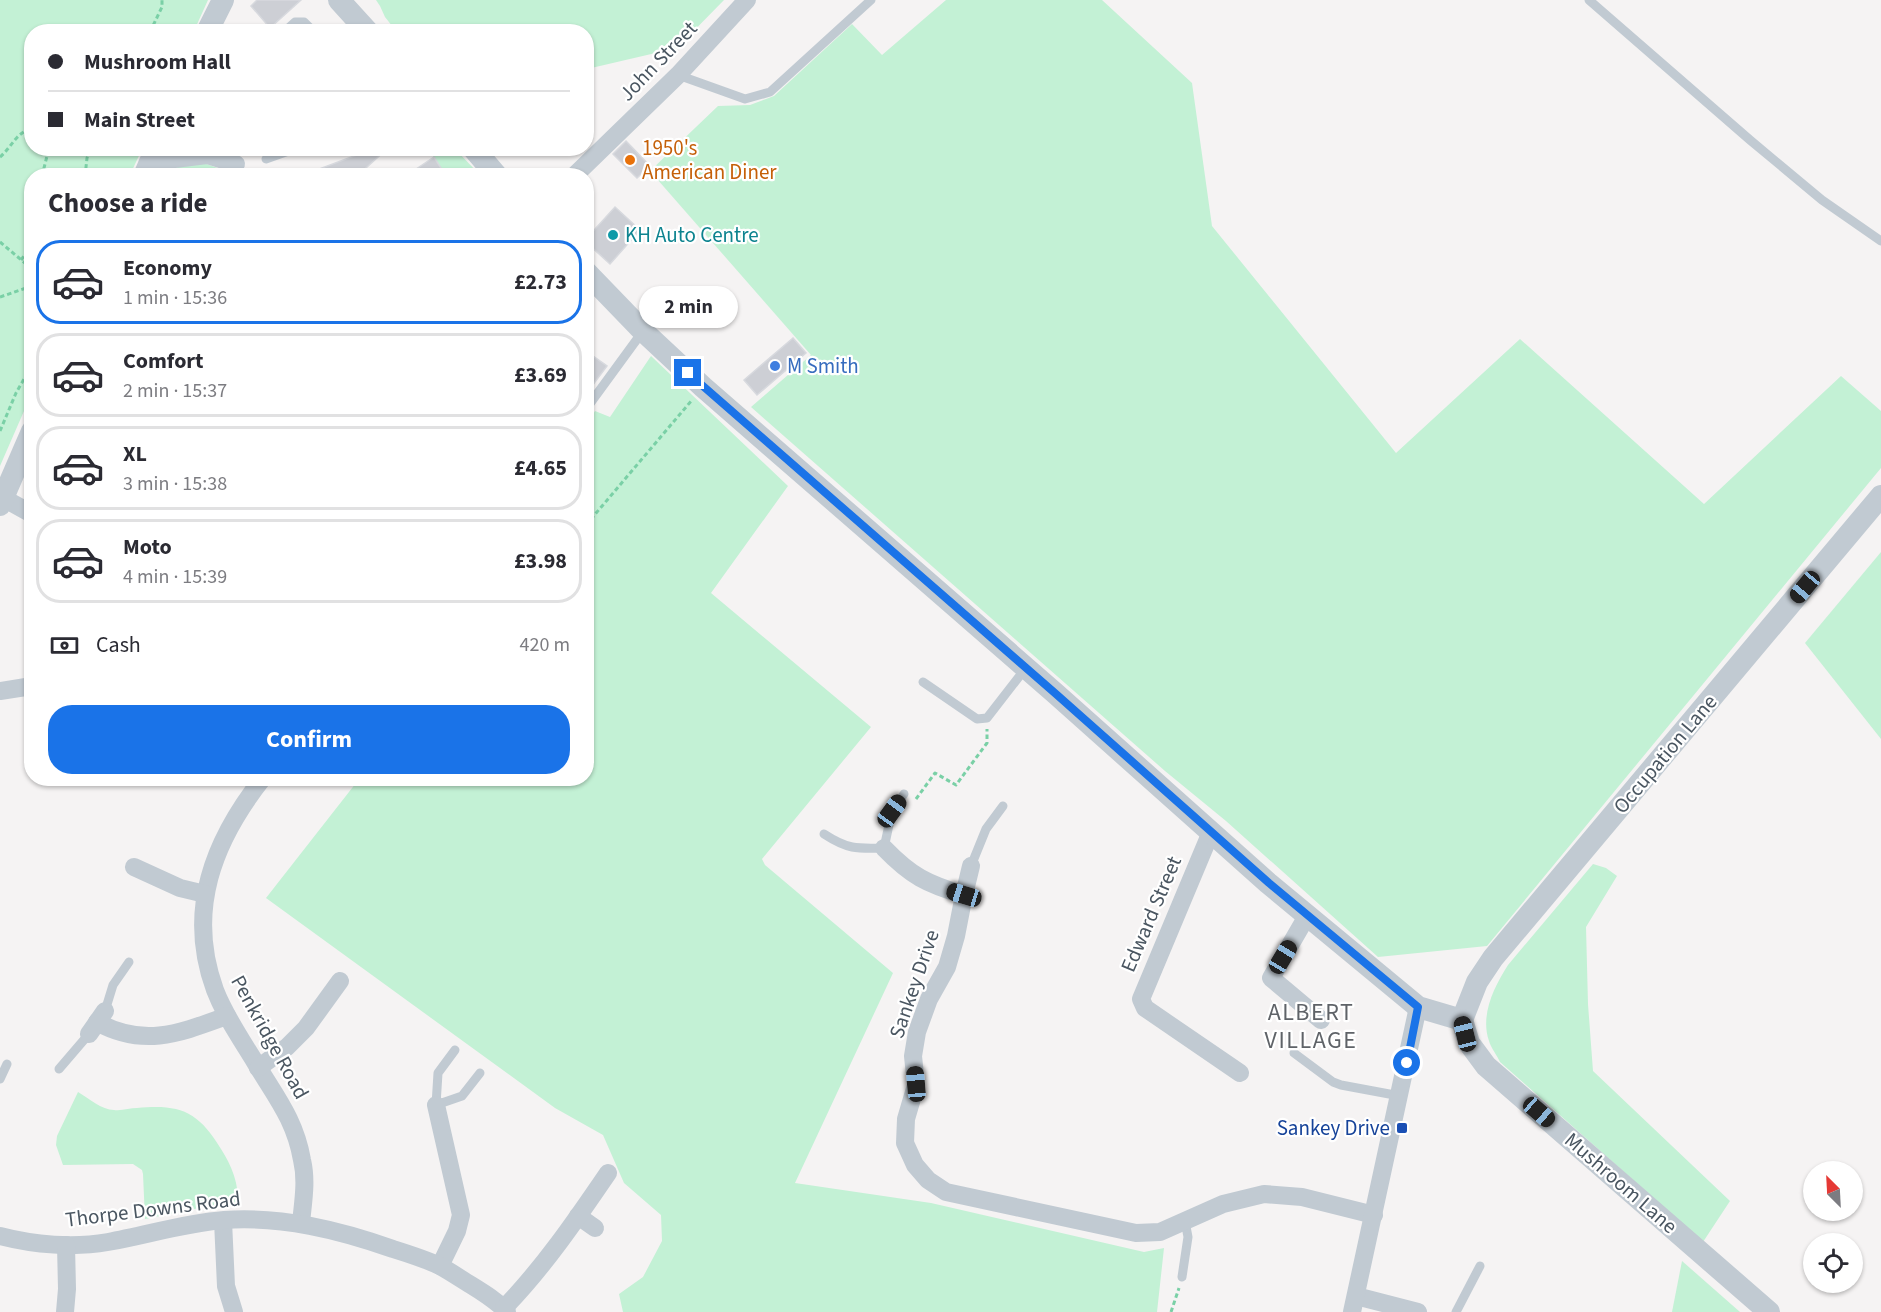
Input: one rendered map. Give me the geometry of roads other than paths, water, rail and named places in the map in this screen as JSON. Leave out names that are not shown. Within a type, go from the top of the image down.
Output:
[{"type":"street","points":[[211,24],[222,0]]},
{"type":"street","points":[[339,0],[361,24]]},
{"type":"street","name":"John Street","points":[[582,168],[678,75],[747,0]]},
{"type":"street","points":[[150,162],[199,156]]},
{"type":"street","points":[[211,156],[236,163]]},
{"type":"street","points":[[480,156],[489,168]]},
{"type":"street","points":[[594,280],[643,331],[703,387],[1307,916],[1418,1007],[1462,1020]]},
{"type":"street","points":[[24,449],[1,502],[24,511]]},
{"type":"street","name":"Occupation Lane","points":[[1462,1020],[1477,982],[1493,958],[1881,496]]},
{"type":"street","points":[[0,691],[24,687]]},
{"type":"street","name":"Penkridge Road","points":[[257,786],[222,839],[212,864],[205,894],[203,932],[208,969],[216,992],[227,1016],[286,1110],[295,1133],[303,1161],[305,1187],[301,1223]]},
{"type":"street","name":"Edward Street","points":[[1212,832],[1141,999],[1144,1008],[1240,1073]]},
{"type":"street","points":[[884,848],[900,865],[919,879],[964,895]]},
{"type":"street","name":"Sankey Drive","points":[[971,866],[947,967],[929,999],[917,1032],[913,1056],[916,1084],[906,1119],[905,1143],[915,1165],[928,1180],[945,1192],[1137,1233],[1160,1232],[1223,1204],[1264,1194],[1302,1197],[1374,1215]]},
{"type":"street","points":[[134,867],[180,888],[205,894]]},
{"type":"street","points":[[1307,916],[1271,978],[1321,1020]]},
{"type":"street","points":[[258,1068],[287,1047],[306,1028],[340,981]]},
{"type":"street","points":[[1418,1007],[1354,1304],[1418,1312]]},
{"type":"street","points":[[97,1022],[114,1031],[150,1037],[179,1033],[227,1016]]},
{"type":"street","name":"Mushroom Lane","points":[[1462,1020],[1469,1043],[1486,1066],[1769,1312]]},
{"type":"street","points":[[436,1105],[461,1215],[458,1231],[440,1266]]},
{"type":"street","points":[[506,1310],[608,1173]]},
{"type":"street","points":[[578,1216],[595,1228]]},
{"type":"street","name":"Thorpe Downs Road","points":[[0,1236],[37,1243],[66,1245],[107,1242],[158,1230],[223,1221],[260,1219],[301,1223],[363,1238],[440,1266],[506,1310]]},
{"type":"street","points":[[223,1221],[226,1286],[234,1312]]},
{"type":"street","points":[[65,1312],[66,1245]]},
{"type":"lane","points":[[678,75],[745,99],[770,92],[871,0]]},
{"type":"lane","points":[[1588,0],[1822,200],[1881,241]]},
{"type":"lane","points":[[266,159],[274,156]]},
{"type":"lane","points":[[594,398],[643,331]]},
{"type":"lane","points":[[922,682],[977,719],[987,718],[1025,669]]},
{"type":"lane","points":[[824,834],[841,845],[849,847],[884,848],[892,811],[904,794]]},
{"type":"lane","points":[[971,866],[986,829],[1003,807]]},
{"type":"lane","points":[[59,1069],[97,1022],[113,985],[129,962]]},
{"type":"lane","points":[[455,1050],[438,1073],[436,1105],[462,1096],[480,1073]]},
{"type":"lane","points":[[1294,1053],[1333,1082],[1400,1096]]},
{"type":"lane","points":[[0,1078],[8,1064]]},
{"type":"lane","points":[[1182,1277],[1188,1237],[1185,1221]]},
{"type":"lane","points":[[1456,1312],[1480,1266]]},
{"type":"place","name":"1950's American Diner","points":[[630,160]]},
{"type":"place","name":"KH Auto Centre","points":[[613,235]]},
{"type":"place","name":"M Smith","points":[[775,366]]},
{"type":"place","name":"Sankey Drive","points":[[1402,1128]]},
{"type":"district","name":"ALBERT VILLAGE","points":[[1311,1026]]}]
